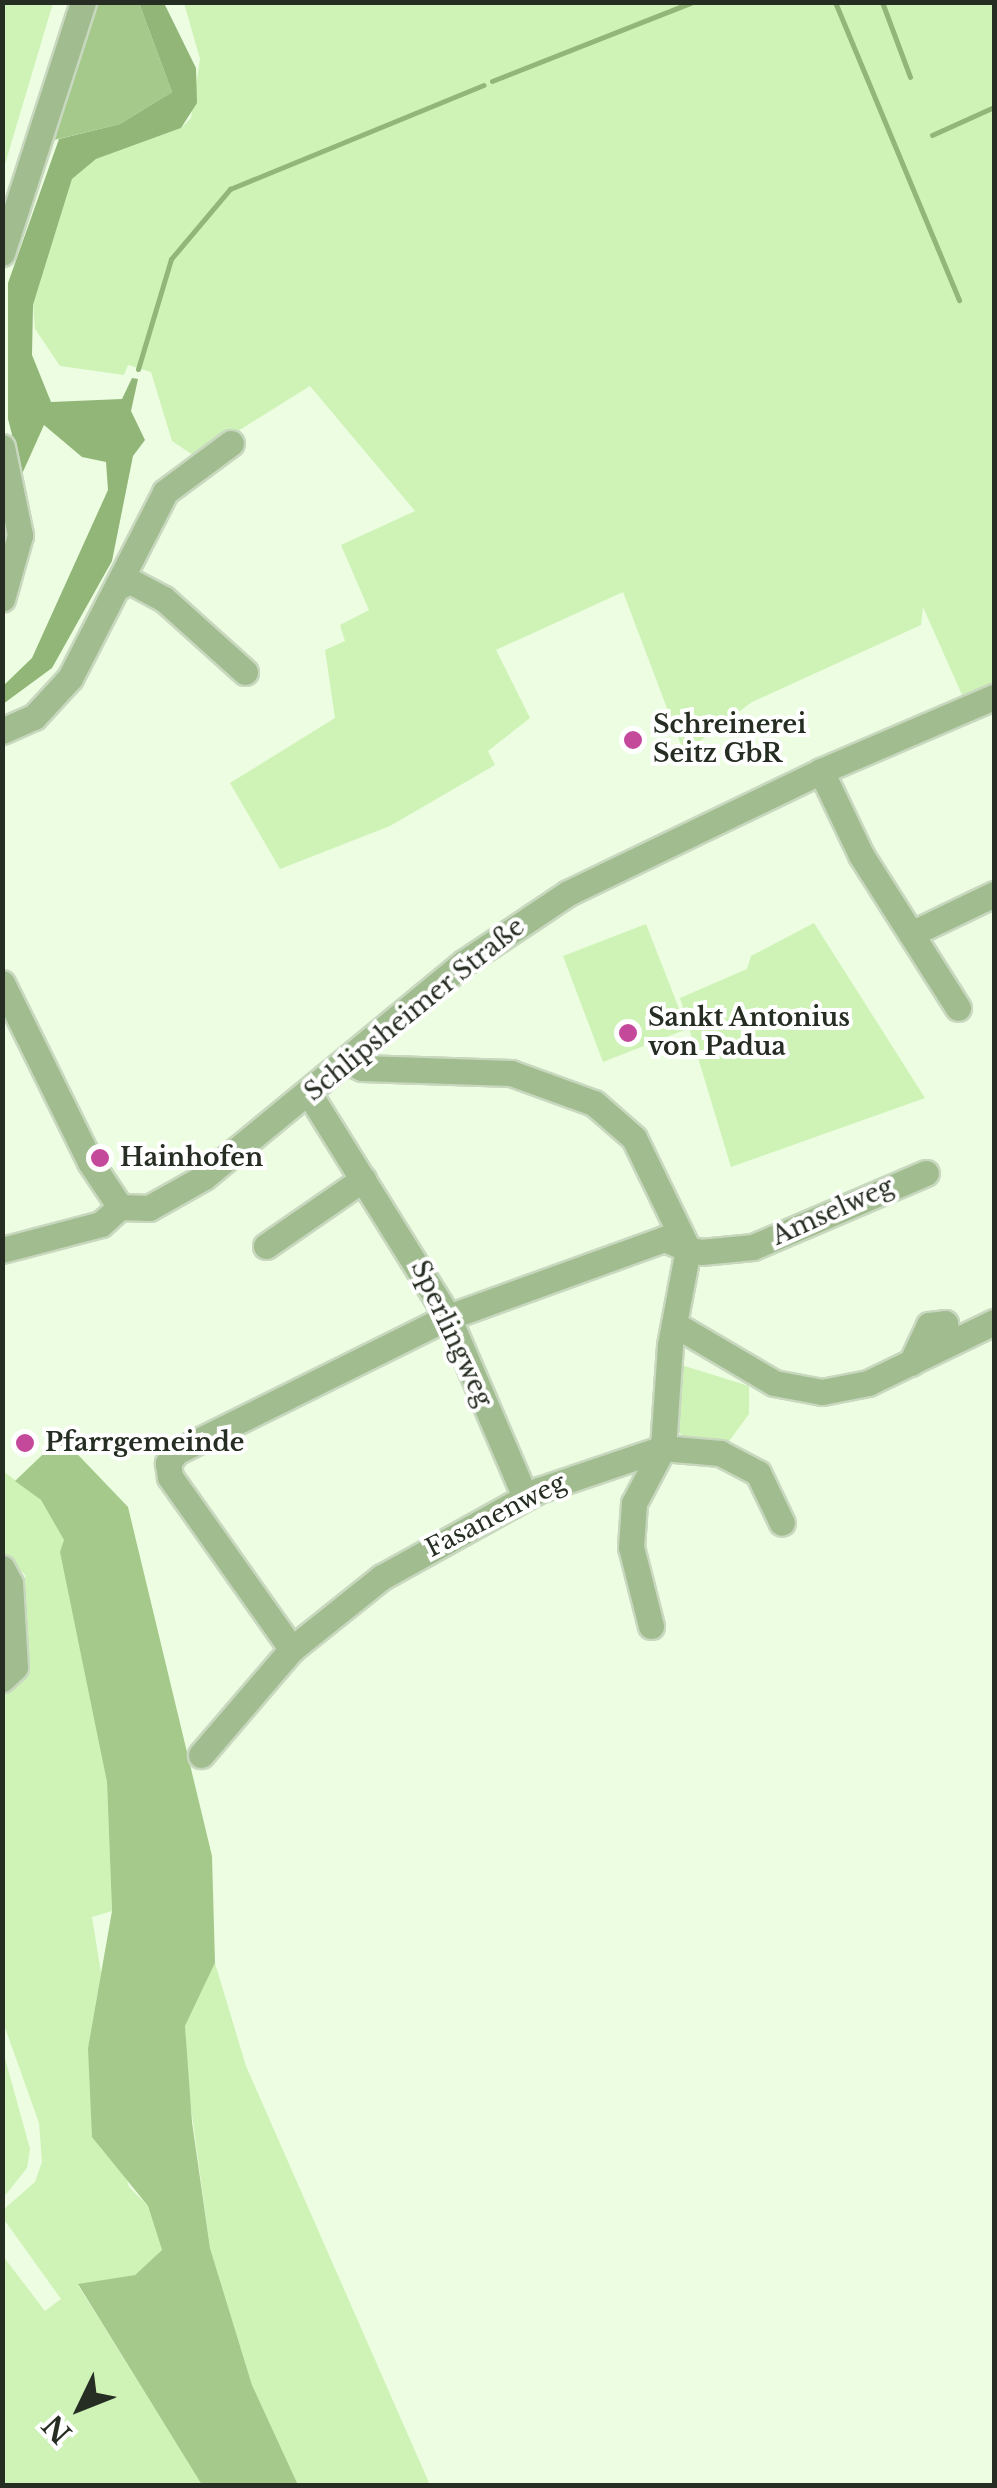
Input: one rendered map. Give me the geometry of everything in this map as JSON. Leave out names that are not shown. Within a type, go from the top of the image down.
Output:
[{"type":"street","points":[[2,253],[83,2]]},
{"type":"street","points":[[2,731],[52,702],[120,586],[164,492],[232,443]]},
{"type":"street","points":[[2,447],[16,500],[20,535],[2,599]]},
{"type":"street","points":[[120,586],[130,582],[164,599],[245,672]]},
{"type":"street","name":"Schlipsheimer Straße","points":[[2,1250],[101,1224],[120,1208],[149,1208],[174,1197],[310,1094],[523,922],[628,860],[994,697]]},
{"type":"street","points":[[821,771],[862,856],[958,1008]]},
{"type":"street","points":[[913,933],[994,894]]},
{"type":"street","points":[[2,983],[90,1162],[120,1208]]},
{"type":"street","points":[[350,1062],[511,1073],[594,1103],[634,1138],[688,1249],[674,1324],[664,1448],[634,1503],[632,1547],[651,1626]]},
{"type":"street","name":"Sperlingweg","points":[[310,1094],[448,1317],[525,1496]]},
{"type":"street","name":"Amselweg","points":[[292,1649],[170,1477],[168,1463],[190,1440],[448,1317],[664,1239],[688,1249],[753,1247],[926,1172]]},
{"type":"street","points":[[266,1246],[364,1179]]},
{"type":"street","points":[[674,1324],[746,1370],[799,1392],[868,1383],[994,1322]]},
{"type":"street","points":[[664,1448],[720,1453],[758,1473],[771,1489],[782,1524]]},
{"type":"street","name":"Fasanenweg","points":[[201,1754],[292,1649],[382,1577],[525,1496],[664,1448]]},
{"type":"street","points":[[2,1568],[10,1582],[15,1667],[2,1679]]},
{"type":"shaded area","points":[[2,3],[53,3],[3,171]]},
{"type":"shaded area","points":[[88,3],[139,3],[172,92],[120,124],[54,140]]},
{"type":"shaded area","points":[[139,3],[164,3],[196,68],[197,103],[181,128],[96,159],[72,179],[33,305],[32,355],[51,402],[122,399],[132,378],[138,379],[131,411],[145,440],[133,456],[112,561],[52,668],[3,704],[3,686],[32,658],[108,490],[106,462],[82,457],[44,425],[22,474],[8,419],[8,283],[59,139],[120,124],[172,92]]},
{"type":"shaded area","points":[[184,3],[994,3],[994,684],[963,697],[923,607],[921,625],[752,702],[684,753],[623,592],[496,650],[530,718],[488,751],[495,765],[390,826],[280,869],[230,783],[335,718],[325,650],[345,641],[340,625],[369,610],[341,545],[415,511],[310,386],[196,457],[172,441],[151,372],[128,365],[124,375],[60,366],[35,329],[33,305],[72,179],[96,159],[181,128],[191,118],[200,59]]},
{"type":"shaded area","points":[[814,923],[925,1098],[731,1167],[680,998],[747,969],[751,956]]},
{"type":"shaded area","points":[[646,924],[687,1029],[603,1062],[563,956]]},
{"type":"shaded area","points":[[675,1363],[749,1386],[749,1414],[724,1448],[686,1440],[679,1432]]},
{"type":"shaded area","points":[[61,1437],[128,1507],[212,1856],[215,1963],[185,2026],[192,2122],[210,2248],[252,2385],[298,2485],[202,2485],[78,2284],[135,2275],[162,2250],[148,2206],[92,2137],[88,2048],[112,1911],[107,1782],[60,1552],[64,1540],[41,1500],[15,1481]]},
{"type":"shaded area","points":[[3,1471],[41,1500],[64,1540],[107,1782],[112,1911],[92,1917],[101,1973],[88,2048],[129,2187],[148,2206],[162,2250],[135,2275],[78,2285],[202,2485],[3,2485],[3,2256],[45,2311],[61,2299],[3,2218],[3,2210],[35,2182],[42,2162],[39,2123],[3,2022],[3,1689],[24,1678],[17,1587],[26,1576],[3,1552]]},
{"type":"shaded area","points":[[215,1963],[246,2066],[430,2485],[298,2485],[252,2385],[210,2248],[187,2078],[185,2026]]},
{"type":"shaded area","points":[[3,2051],[30,2149],[27,2168],[3,2198]]},
{"type":"waterway","points":[[492,81],[693,2]]},
{"type":"waterway","points":[[835,2],[959,300]]},
{"type":"waterway","points":[[882,2],[910,77]]},
{"type":"waterway","points":[[138,369],[171,259],[230,189],[483,85]]},
{"type":"waterway","points":[[932,135],[994,107]]},
{"type":"place","name":"Schreinerei Seitz GbR","points":[[633,740]]},
{"type":"place","name":"Sankt Antonius von Padua","points":[[628,1033]]},
{"type":"place","name":"Hainhofen","points":[[100,1158]]},
{"type":"place","name":"Pfarrgemeinde","points":[[25,1443]]}]
